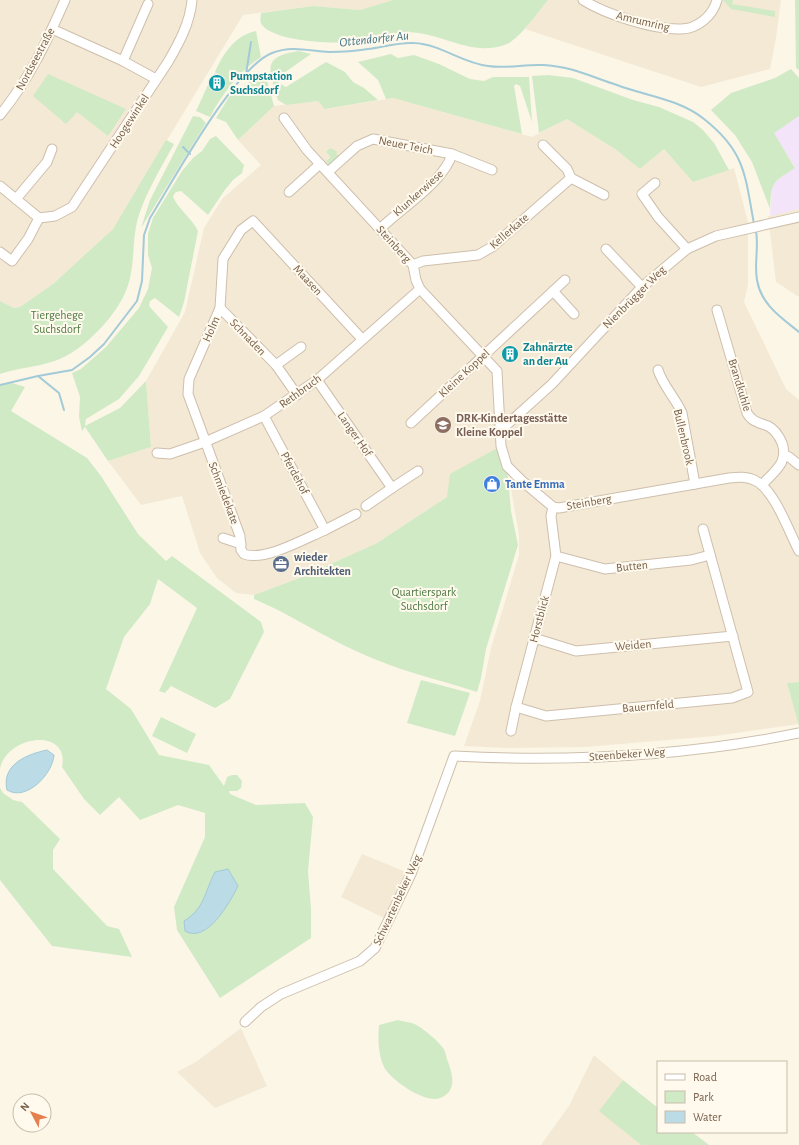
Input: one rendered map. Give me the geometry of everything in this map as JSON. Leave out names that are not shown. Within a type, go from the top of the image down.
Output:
[{"type":"street","name":"Nordseestraße","points":[[0,116],[20,90],[39,57],[65,0]]},
{"type":"street","name":"Hoogewinkel","points":[[40,218],[56,216],[72,207],[179,42],[191,13],[192,0]]},
{"type":"street","name":"Amrumring","points":[[583,0],[596,8],[621,17],[659,26],[682,29],[698,24],[711,13],[717,0]]},
{"type":"street","points":[[123,61],[148,4]]},
{"type":"street","points":[[52,29],[123,61],[156,79]]},
{"type":"street","name":"Steinberg","points":[[284,118],[298,138],[320,164],[413,265],[416,280],[420,289],[497,371],[501,446],[507,466],[552,507],[559,508],[738,477],[748,478],[762,485]]},
{"type":"street","name":"Neuer Teich","points":[[328,172],[357,146],[373,139],[452,154],[492,170]]},
{"type":"street","points":[[544,145],[567,169],[571,178],[604,194]]},
{"type":"street","points":[[16,199],[47,162],[52,149]]},
{"type":"street","name":"Klunkerwiese","points":[[380,229],[449,165],[452,154]]},
{"type":"street","points":[[289,192],[320,164]]},
{"type":"street","name":"Kellerkate","points":[[413,265],[423,261],[478,255],[492,247],[571,178]]},
{"type":"street","points":[[655,183],[642,194],[658,217],[687,248]]},
{"type":"street","points":[[0,186],[40,218],[28,239],[12,261],[0,252]]},
{"type":"street","name":"Nienbrügger Weg","points":[[501,430],[552,384],[642,287],[687,248],[716,236],[799,217]]},
{"type":"street","name":"Holm","points":[[205,442],[188,394],[188,379],[220,308],[223,259],[241,230],[253,221]]},
{"type":"street","name":"Maasen","points":[[253,221],[362,339]]},
{"type":"street","points":[[606,249],[642,287]]},
{"type":"street","name":"Kleine Koppel","points":[[411,423],[565,280]]},
{"type":"street","name":"Rethbruch","points":[[157,453],[170,454],[205,442],[264,416],[317,380],[420,289]]},
{"type":"street","points":[[553,291],[574,314]]},
{"type":"street","name":"Schnaden","points":[[220,308],[276,365],[296,395]]},
{"type":"street","name":"Brandkuhle","points":[[717,310],[747,413],[752,420],[773,430],[781,441],[784,456]]},
{"type":"street","name":"Schnaden","points":[[276,365],[301,347]]},
{"type":"street","name":"Bullenbrook","points":[[658,370],[661,380],[682,413],[695,484]]},
{"type":"street","name":"Langer Hof","points":[[317,380],[392,488]]},
{"type":"street","name":"Pferdehof","points":[[264,416],[325,530]]},
{"type":"street","name":"Schmiedekate","points":[[205,442],[240,536],[244,554],[256,557],[291,545],[325,530]]},
{"type":"street","points":[[799,464],[789,457],[784,456],[775,472],[762,485],[773,499],[799,551]]},
{"type":"street","points":[[366,506],[418,471]]},
{"type":"street","name":"Horstblick","points":[[511,731],[556,556],[551,516],[552,507]]},
{"type":"street","points":[[325,530],[356,514]]},
{"type":"street","points":[[703,529],[733,636]]},
{"type":"street","name":"Schmiedekate","points":[[223,538],[241,544]]},
{"type":"street","name":"Butten","points":[[556,556],[605,569],[691,560],[710,555]]},
{"type":"street","name":"Weiden","points":[[534,638],[576,651],[733,636]]},
{"type":"street","name":"Bauernfeld","points":[[516,707],[546,716],[732,698],[748,692],[733,636]]},
{"type":"street","name":"Steenbeker Weg","points":[[454,756],[500,758],[615,755],[731,744],[799,734]]},
{"type":"street","name":"Schwartenbeker Weg","points":[[245,1022],[261,1007],[281,994],[360,961],[375,948],[412,874],[454,756]]},
{"type":"shaded area","points":[[0,0],[393,0],[360,10],[313,6],[243,15],[113,229],[53,284],[20,307],[14,308],[0,301]]},
{"type":"shaded area","points":[[548,0],[781,0],[770,69],[701,87],[525,29]]},
{"type":"shaded area","points":[[215,72],[225,78],[219,90],[208,85]]},
{"type":"shaded area","points":[[393,98],[532,137],[567,119],[615,149],[640,169],[664,149],[693,182],[734,168],[748,222],[748,285],[744,302],[786,389],[799,400],[799,682],[787,683],[799,724],[715,736],[585,747],[505,748],[464,746],[480,701],[491,648],[519,555],[519,535],[510,483],[511,459],[501,446],[447,497],[377,543],[302,577],[254,595],[236,593],[217,578],[200,553],[182,496],[141,505],[108,461],[151,447],[146,381],[185,312],[204,228],[222,199],[261,165],[238,140],[274,106],[318,101],[326,109]]},
{"type":"shaded area","points":[[799,116],[799,209],[770,216],[772,186],[776,181],[795,167],[773,133]]},
{"type":"shaded area","points":[[799,209],[799,297],[776,282],[768,216]]},
{"type":"shaded area","points":[[362,854],[411,874],[390,921],[341,897]]},
{"type":"shaded area","points":[[241,1028],[267,1086],[215,1108],[177,1072],[196,1062]]},
{"type":"shaded area","points":[[594,1055],[623,1080],[600,1111],[641,1145],[541,1145],[569,1106]]},
{"type":"green space","points":[[393,0],[548,0],[517,37],[507,44],[494,48],[469,46],[419,33],[406,32],[349,42],[336,43],[307,41],[293,39],[269,31],[262,25],[260,19],[261,13],[313,6],[360,10]]},
{"type":"green space","points":[[723,0],[733,0],[732,4],[775,11],[775,17],[731,9]]},
{"type":"green space","points":[[795,0],[799,0],[799,70],[796,68]]},
{"type":"green space","points":[[256,31],[261,57],[246,69],[232,84],[210,117],[196,111],[208,85],[219,90],[225,78],[215,72],[226,52],[236,41],[249,33]]},
{"type":"green space","points":[[299,51],[311,54],[278,77],[279,83],[286,87],[326,62],[345,72],[353,82],[364,88],[378,100],[325,109],[318,101],[286,105],[278,100],[272,80],[271,66],[273,61],[278,57]]},
{"type":"green space","points":[[391,54],[398,58],[414,55],[439,64],[470,79],[484,81],[493,77],[529,77],[532,122],[520,86],[516,84],[514,86],[522,134],[393,98],[386,99],[378,80],[358,62]]},
{"type":"green space","points":[[791,69],[799,78],[799,116],[774,133],[795,168],[777,180],[774,184],[771,193],[770,209],[752,162],[735,135],[711,110],[731,93],[775,78]]},
{"type":"green space","points":[[262,73],[265,73],[274,106],[238,140],[226,122],[216,118],[229,97]]},
{"type":"green space","points":[[48,74],[126,109],[108,136],[77,112],[66,124],[33,96]]},
{"type":"green space","points":[[548,75],[573,78],[633,100],[659,107],[693,122],[703,130],[714,143],[729,170],[693,182],[664,149],[640,169],[615,149],[567,119],[539,133],[532,76]]},
{"type":"green space","points":[[193,116],[200,117],[206,123],[141,228],[150,200]]},
{"type":"green space","points":[[216,136],[244,165],[242,173],[233,180],[224,191],[208,215],[181,191],[176,192],[173,196],[198,231],[184,302],[179,317],[155,298],[150,301],[149,306],[168,327],[139,376],[119,399],[86,419],[85,426],[120,408],[146,381],[151,447],[108,461],[85,427],[82,431],[79,417],[80,397],[72,373],[81,369],[106,347],[139,308],[148,289],[152,268],[148,255],[148,234],[153,218],[182,171],[193,158],[202,151],[210,139]]},
{"type":"green space","name":"Tiergehege Suchsdorf","points":[[166,140],[174,144],[154,180],[141,208],[136,226],[129,282],[125,293],[112,315],[93,336],[62,358],[0,374],[0,301],[14,308],[20,307],[53,284],[113,229]]},
{"type":"green space","points":[[330,148],[338,152],[336,153],[340,157],[330,166],[326,161],[331,157],[326,152]]},
{"type":"green space","points":[[12,383],[25,387],[11,411],[87,458],[101,476],[138,534],[166,561],[172,556],[261,622],[264,632],[230,699],[215,708],[171,686],[165,693],[159,691],[197,608],[158,579],[150,604],[124,637],[106,689],[131,709],[159,755],[209,765],[224,786],[227,777],[237,775],[242,781],[241,788],[237,791],[229,791],[230,794],[256,805],[305,803],[313,817],[308,871],[311,909],[311,938],[220,998],[177,930],[174,907],[205,837],[205,813],[178,805],[140,820],[119,797],[100,815],[84,799],[62,767],[62,754],[57,746],[48,741],[37,740],[26,742],[15,748],[6,757],[0,768],[0,385]]},
{"type":"green space","name":"Quartierspark Suchsdorf","points":[[501,446],[507,466],[511,511],[518,545],[486,649],[477,692],[402,669],[372,658],[345,646],[280,611],[254,599],[254,595],[302,577],[377,543],[447,497],[450,474]]},
{"type":"green space","points":[[421,680],[470,693],[455,736],[407,723]]},
{"type":"green space","points":[[799,682],[799,726],[787,683]]},
{"type":"green space","points":[[161,717],[196,734],[187,753],[152,736]]},
{"type":"green space","points":[[0,788],[3,793],[13,800],[22,802],[60,839],[53,850],[53,869],[107,926],[119,929],[132,957],[52,946],[0,880]]},
{"type":"green space","points":[[398,1020],[411,1023],[424,1030],[438,1042],[444,1050],[450,1067],[452,1083],[449,1092],[440,1098],[426,1098],[409,1090],[394,1078],[384,1067],[379,1046],[379,1025]]},
{"type":"green space","points":[[623,1080],[657,1107],[657,1133],[693,1133],[709,1145],[641,1145],[599,1111]]},
{"type":"water","points":[[47,750],[54,755],[53,762],[49,770],[38,784],[23,792],[15,793],[7,790],[6,781],[8,773],[12,767],[32,754]]},
{"type":"water","points":[[228,869],[238,886],[224,911],[209,927],[201,932],[193,933],[185,931],[184,921],[196,911],[200,905],[215,872]]},
{"type":"waterway","points":[[246,74],[251,42]]},
{"type":"waterway","name":"Ottendorfer Au","points":[[0,385],[72,370],[90,357],[104,344],[137,301],[142,281],[144,235],[150,218],[205,127],[240,80],[257,63],[272,53],[287,49],[339,52],[363,50],[403,43],[424,44],[469,61],[488,66],[502,67],[543,65],[562,67],[673,102],[694,112],[704,119],[718,131],[736,154],[745,178],[754,224]]},
{"type":"waterway","points":[[183,147],[190,154]]},
{"type":"waterway","name":"Ottendorfer Au","points":[[756,231],[756,274],[759,289],[773,310],[799,332]]},
{"type":"waterway","points":[[38,376],[59,393],[64,410]]},
{"type":"place","name":"Pumpstation Suchsdorf","points":[[217,83]]},
{"type":"place","name":"Zahnärzte an der Au","points":[[510,354]]},
{"type":"place","name":"DRK-Kindertagesstätte Kleine Koppel","points":[[443,425]]},
{"type":"place","name":"Tante Emma","points":[[492,484]]},
{"type":"place","name":"wieder Architekten","points":[[281,564]]}]
